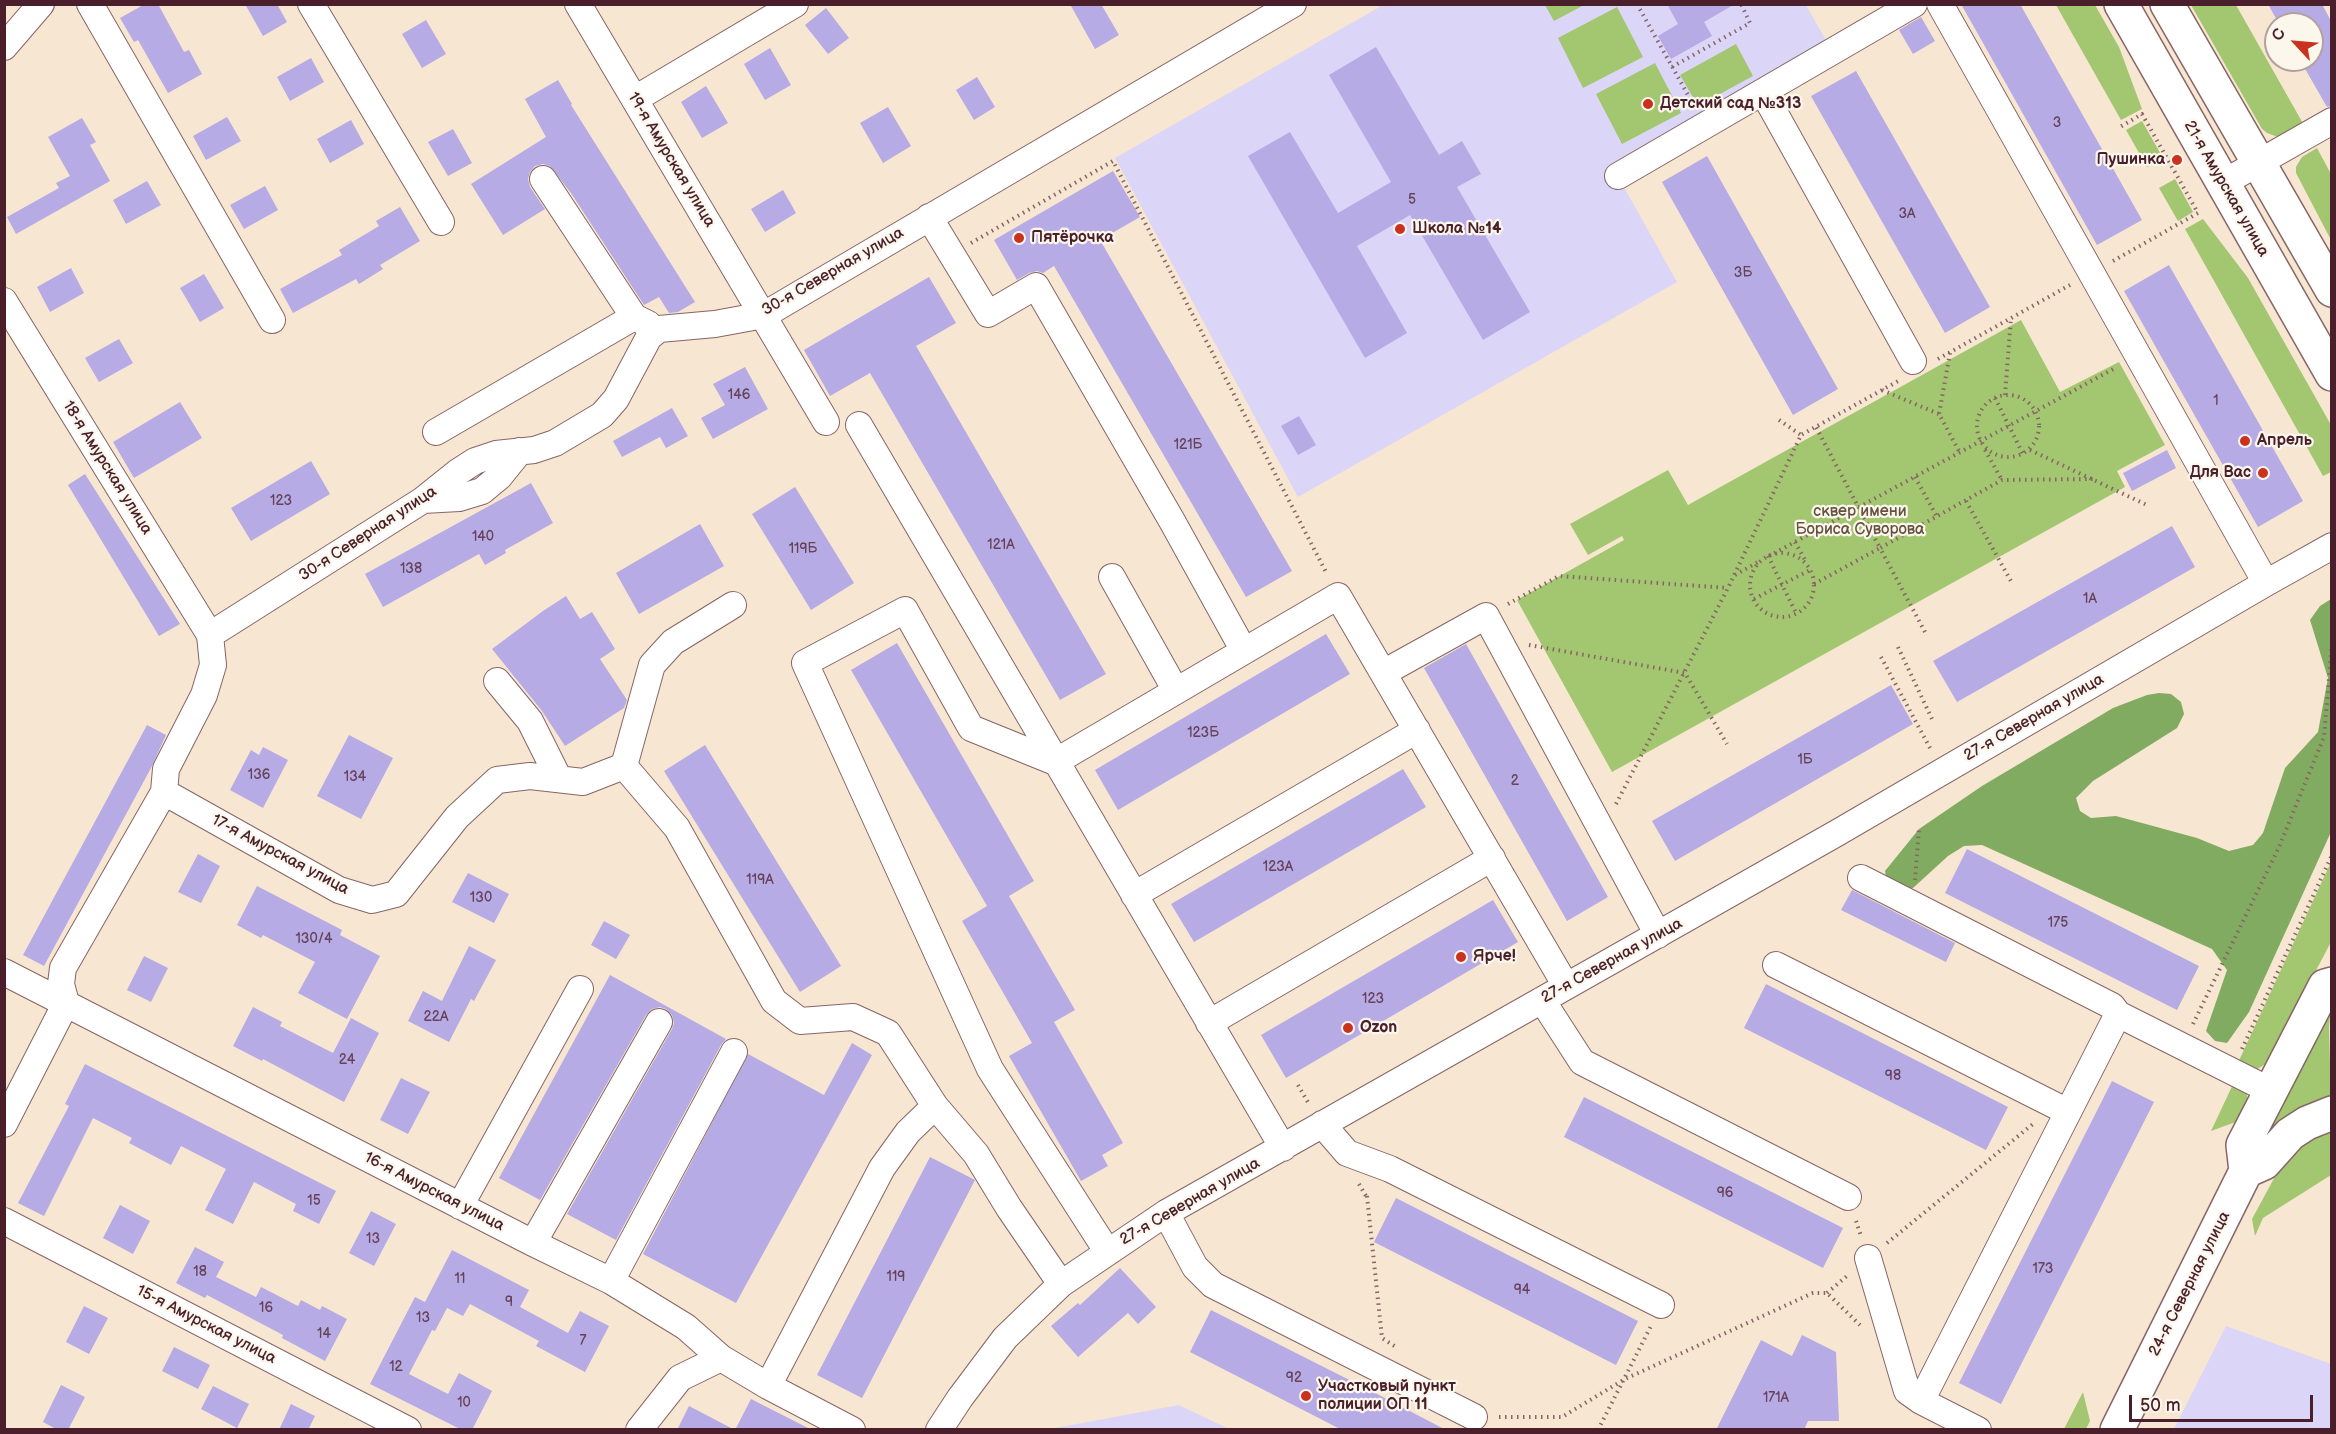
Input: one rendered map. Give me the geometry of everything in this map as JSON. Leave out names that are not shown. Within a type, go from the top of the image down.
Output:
[{"type":"main road","name":"21-я Амурская улица","points":[[2121,4],[2331,375]]},
{"type":"main road","points":[[2167,4],[2331,290]]},
{"type":"main road","name":"24-я Северная улица","points":[[2117,1430],[2246,1171],[2243,1145],[2325,986],[2331,984]]},
{"type":"main road","points":[[2246,1171],[2264,1163],[2290,1134],[2307,1123],[2331,1113]]},
{"type":"street","points":[[4,47],[41,4]]},
{"type":"street","points":[[90,4],[272,320]]},
{"type":"street","points":[[311,4],[441,222]]},
{"type":"street","name":"19-я Амурская улица","points":[[578,4],[826,422]]},
{"type":"street","points":[[635,99],[795,4]]},
{"type":"street","name":"30-я Северная улица","points":[[210,635],[423,500],[475,461],[496,454],[534,450],[555,443],[602,415],[616,399],[649,338],[659,329],[715,324],[764,315],[1293,4]]},
{"type":"street","points":[[1618,176],[1914,4]]},
{"type":"street","points":[[1940,4],[2266,583]]},
{"type":"street","points":[[1763,92],[1918,366]]},
{"type":"street","points":[[2223,183],[2331,121]]},
{"type":"street","points":[[543,179],[634,317],[659,329]]},
{"type":"street","points":[[929,217],[988,314],[1036,286],[1172,521],[1244,651]]},
{"type":"street","name":"18-я Амурская улица","points":[[4,301],[210,635]]},
{"type":"street","points":[[436,432],[634,317]]},
{"type":"street","points":[[859,424],[1283,1148]]},
{"type":"street","name":"27-я Северная улица","points":[[939,1430],[1005,1338],[1061,1284],[1166,1213],[1837,833],[2331,546]]},
{"type":"street","points":[[1112,577],[1176,691]]},
{"type":"street","points":[[1055,762],[1338,596],[1566,986]]},
{"type":"street","points":[[734,605],[673,642],[652,665],[624,766],[677,828],[774,1001],[800,1022],[853,1017],[888,1033],[935,1106],[976,1154],[1009,1208],[1061,1284]]},
{"type":"street","points":[[1055,762],[971,728],[905,610],[805,663],[990,1069],[1107,1251]]},
{"type":"street","points":[[1383,673],[1486,616],[1658,935]]},
{"type":"street","points":[[4,1124],[66,1003],[60,984],[63,968],[164,792],[166,769],[204,695],[213,666],[210,635]]},
{"type":"street","points":[[497,681],[530,722],[559,779]]},
{"type":"street","points":[[1134,895],[1417,730]]},
{"type":"street","name":"17-я Амурская улица","points":[[164,792],[339,890],[372,900],[396,894],[457,817],[497,780],[530,776],[583,782],[624,766]]},
{"type":"street","points":[[1209,1023],[1492,858]]},
{"type":"street","points":[[1861,878],[2112,1006],[2118,1014],[2271,1091]]},
{"type":"street","points":[[1776,965],[2062,1108]]},
{"type":"street","name":"16-я Амурская улица","points":[[4,972],[611,1281],[686,1327],[721,1358],[768,1386],[852,1430]]},
{"type":"street","points":[[460,1206],[580,989]]},
{"type":"street","points":[[1542,1000],[1582,1062],[1848,1197]]},
{"type":"street","points":[[1914,1396],[2062,1108],[2118,1014]]},
{"type":"street","points":[[533,1243],[659,1022]]},
{"type":"street","points":[[611,1281],[734,1052]]},
{"type":"street","points":[[768,1386],[882,1168],[909,1132],[935,1106]]},
{"type":"street","points":[[1322,1124],[1347,1153],[1390,1169],[1661,1305]]},
{"type":"street","points":[[1166,1213],[1195,1267],[1213,1285],[1474,1417]]},
{"type":"street","name":"15-я Амурская улица","points":[[4,1221],[408,1430]]},
{"type":"street","points":[[1868,1258],[1914,1396],[1945,1422],[1978,1430]]},
{"type":"street","points":[[639,1430],[680,1378],[721,1358]]},
{"type":"path","points":[[1637,4],[1694,105]]},
{"type":"path","points":[[1672,67],[1750,23],[1741,4]]},
{"type":"path","points":[[1615,806],[1685,674],[1801,435],[1882,390],[1918,366],[1950,352],[2198,213],[2142,114],[2120,127]]},
{"type":"path","points":[[953,254],[1113,161],[1338,596]]},
{"type":"path","points":[[2005,395],[2011,318]]},
{"type":"path","points":[[1950,352],[1939,414],[1960,453]]},
{"type":"path","points":[[1734,575],[2138,356]]},
{"type":"path","points":[[1882,390],[1939,414]]},
{"type":"path","points":[[1980,442],[1999,457],[2012,458],[2023,454],[2030,450],[2040,432],[2036,411],[2023,398],[2005,395],[1985,405],[1978,416],[1977,429],[1980,442],[2002,480]]},
{"type":"path","points":[[1995,398],[2023,454]]},
{"type":"path","points":[[1779,420],[1801,435]]},
{"type":"path","points":[[1816,427],[1925,632]]},
{"type":"path","points":[[2030,450],[2149,506]]},
{"type":"path","points":[[1915,477],[1937,517]]},
{"type":"path","points":[[1815,583],[2002,480],[2093,479]]},
{"type":"path","points":[[1966,501],[2012,583]]},
{"type":"path","points":[[1795,542],[1810,570],[1815,583],[1810,601],[1797,613],[1785,616],[1774,615],[1760,608],[1754,598],[1751,579],[1755,568],[1767,557],[1780,553],[1794,555],[1810,570]]},
{"type":"path","points":[[1767,557],[1797,613]]},
{"type":"path","points":[[1754,598],[1810,570]]},
{"type":"path","points":[[1486,616],[1559,576],[1728,588]]},
{"type":"path","points":[[1498,640],[1685,674],[1726,744]]},
{"type":"path","points":[[2182,1046],[2279,847],[2324,737],[2331,642]]},
{"type":"path","points":[[1898,647],[1932,719]]},
{"type":"path","points":[[1881,657],[1930,748]]},
{"type":"path","points":[[1914,904],[1919,829]]},
{"type":"path","points":[[2231,1071],[2331,855]]},
{"type":"path","points":[[1474,1417],[1562,1417],[1625,1379],[1813,1293],[1827,1293],[1868,1258],[2062,1108]]},
{"type":"path","points":[[1367,1196],[1382,1338],[1405,1353],[1421,1390]]},
{"type":"path","points":[[1848,1197],[1868,1258]]},
{"type":"path","points":[[1827,1293],[1862,1326]]},
{"type":"path","points":[[1598,1430],[1661,1305]]},
{"type":"shaded area","name":"Школа №14","points":[[1383,5],[1806,5],[1828,44],[1611,164],[1677,282],[1298,497],[1115,158]]},
{"type":"shaded area","points":[[2226,1326],[2331,1364],[2331,1429],[2174,1429]]},
{"type":"shaded area","points":[[1179,1405],[1229,1429],[1050,1429]]},
{"type":"green space","points":[[1545,5],[1584,5],[1554,21]]},
{"type":"green space","points":[[2056,5],[2095,5],[2119,47],[2142,109],[2121,120]]},
{"type":"green space","points":[[2191,5],[2236,5],[2264,55],[2264,72],[2274,72],[2305,127],[2278,137],[2262,129]]},
{"type":"green space","points":[[1617,7],[1643,57],[1583,88],[1558,38]]},
{"type":"green space","points":[[1736,44],[1753,76],[1698,106],[1680,75]]},
{"type":"green space","points":[[1655,63],[1681,113],[1622,144],[1596,94]]},
{"type":"green space","points":[[2142,121],[2163,158],[2147,167],[2126,130]]},
{"type":"green space","points":[[2317,148],[2331,174],[2331,240],[2296,173],[2296,167],[2302,157]]},
{"type":"green space","points":[[2175,179],[2193,212],[2178,221],[2159,188]]},
{"type":"green space","points":[[2203,219],[2248,278],[2331,425],[2331,472],[2323,476],[2185,229]]},
{"type":"green space","name":"сквер имени Бориса Суворова","points":[[2021,320],[2060,392],[2119,362],[2165,445],[2117,471],[2125,487],[1612,772],[1517,600],[1624,540],[1622,536],[1588,555],[1570,524],[1668,470],[1688,505]]},
{"type":"green space","points":[[2331,599],[2331,832],[2249,1012],[2227,1043],[2215,1041],[2206,1031],[2227,970],[2212,949],[1982,845],[1964,846],[1948,856],[1913,888],[1898,893],[1887,883],[1885,871],[1919,829],[1982,786],[2113,708],[2147,695],[2159,693],[2171,694],[2181,702],[2184,714],[2177,728],[2093,781],[2076,798],[2080,811],[2091,818],[2116,816],[2197,838],[2229,851],[2253,845],[2263,833],[2285,768],[2318,732],[2328,678],[2310,620],[2320,606]]},
{"type":"green space","points":[[2331,862],[2331,942],[2267,1063],[2256,1070],[2236,1067]]},
{"type":"green space","points":[[2331,1006],[2329,1027],[2331,1098],[2255,1150]]},
{"type":"green space","points":[[2235,1080],[2245,1089],[2247,1095],[2248,1102],[2241,1120],[2211,1131]]},
{"type":"green space","points":[[2331,1126],[2331,1175],[2263,1218],[2255,1236],[2252,1219],[2278,1171],[2295,1150]]},
{"type":"green space","points":[[2083,1392],[2090,1421],[2086,1429],[2064,1429]]},
{"type":"building","points":[[145,4],[158,4],[184,52],[189,50],[202,74],[168,93],[138,40],[134,42],[120,18]]},
{"type":"building","points":[[245,4],[277,4],[287,22],[263,36]]},
{"type":"building","points":[[1070,4],[1101,4],[1119,35],[1095,49]]},
{"type":"building","name":"Детский сад №313","points":[[1667,4],[1735,4],[1704,22],[1712,36],[1671,59],[1658,36],[1678,24]]},
{"type":"building","points":[[1961,4],[2020,4],[2142,220],[2097,245]]},
{"type":"building","points":[[2268,4],[2322,4],[2331,21],[2331,106],[2327,107],[2307,72],[2324,72],[2324,12],[2272,12]]},
{"type":"building","points":[[826,8],[849,38],[828,54],[805,25]]},
{"type":"building","points":[[1921,17],[1935,41],[1913,54],[1899,30]]},
{"type":"building","points":[[426,20],[446,54],[422,68],[402,34]]},
{"type":"building","name":"Школа №14","points":[[1376,47],[1439,155],[1462,141],[1481,174],[1457,187],[1530,312],[1483,340],[1410,215],[1357,246],[1407,333],[1365,358],[1248,156],[1290,132],[1338,213],[1391,182],[1329,75]]},
{"type":"building","points":[[770,48],[791,85],[765,100],[744,64]]},
{"type":"building","points":[[311,58],[324,82],[290,101],[277,77]]},
{"type":"building","points":[[1856,71],[1990,307],[1945,333],[1811,96]]},
{"type":"building","points":[[977,77],[995,107],[974,120],[956,90]]},
{"type":"building","points":[[558,80],[571,105],[695,302],[678,312],[669,313],[659,297],[644,305],[571,193],[550,166],[543,164],[535,166],[528,179],[530,187],[545,209],[503,235],[471,184],[546,137],[525,99]]},
{"type":"building","points":[[706,86],[728,123],[702,138],[681,102]]},
{"type":"building","points":[[888,107],[911,146],[883,163],[860,123]]},
{"type":"building","points":[[227,117],[241,141],[206,160],[193,136]]},
{"type":"building","points":[[82,118],[96,142],[90,145],[110,181],[16,234],[7,217],[59,188],[56,183],[70,176],[48,137]]},
{"type":"building","points":[[351,120],[364,144],[330,163],[317,139]]},
{"type":"building","points":[[453,129],[472,163],[448,176],[428,142]]},
{"type":"building","points":[[1707,156],[1838,389],[1793,415],[1662,182]]},
{"type":"building","points":[[1113,171],[1140,217],[1100,240],[1292,571],[1246,597],[1054,266],[1043,273],[1037,271],[1029,273],[1017,280],[994,240]]},
{"type":"building","points":[[147,181],[161,205],[126,224],[113,200]]},
{"type":"building","points":[[265,186],[278,210],[244,229],[230,205]]},
{"type":"building","points":[[783,190],[796,213],[765,232],[751,209]]},
{"type":"building","points":[[400,207],[420,241],[380,265],[383,269],[359,284],[356,279],[293,313],[280,289],[342,255],[339,250],[379,226],[376,221]]},
{"type":"building","points":[[2169,265],[2303,501],[2258,527],[2124,291]]},
{"type":"building","points":[[71,268],[84,293],[50,312],[37,287]]},
{"type":"building","points":[[204,274],[224,308],[200,322],[180,288]]},
{"type":"building","points":[[929,277],[956,323],[916,346],[1106,674],[1060,700],[870,373],[830,396],[804,350]]},
{"type":"building","points":[[119,339],[133,363],[99,382],[85,358]]},
{"type":"building","points":[[745,367],[768,409],[713,439],[701,418],[725,405],[713,384]]},
{"type":"building","points":[[180,402],[202,438],[134,478],[113,442]]},
{"type":"building","points":[[672,408],[688,436],[666,448],[660,437],[622,457],[613,441]]},
{"type":"building","points":[[1299,416],[1316,445],[1298,455],[1281,426]]},
{"type":"building","points":[[2167,450],[2176,468],[2132,491],[2123,473]]},
{"type":"building","points":[[311,461],[330,494],[251,541],[231,508]]},
{"type":"building","points":[[85,474],[180,624],[159,636],[68,485]]},
{"type":"building","points":[[531,483],[553,523],[505,550],[506,553],[485,565],[479,554],[383,607],[365,574]]},
{"type":"building","points":[[795,487],[854,583],[811,610],[752,514]]},
{"type":"building","points":[[700,524],[724,566],[639,614],[616,573]]},
{"type":"building","points":[[2172,526],[2195,567],[1957,702],[1933,661]]},
{"type":"building","points":[[566,596],[580,619],[592,612],[615,649],[600,659],[627,700],[624,708],[565,746],[542,711],[492,649]]},
{"type":"building","points":[[1326,634],[1350,674],[1118,810],[1095,770]]},
{"type":"building","points":[[897,643],[1034,881],[1009,896],[1075,1010],[1054,1022],[1123,1143],[1102,1155],[1108,1166],[1081,1181],[1009,1056],[1032,1043],[962,921],[987,906],[851,670]]},
{"type":"building","points":[[1466,644],[1608,897],[1567,921],[1424,668]]},
{"type":"building","points":[[1891,685],[1913,724],[1675,861],[1652,821]]},
{"type":"building","points":[[147,725],[166,735],[151,768],[44,966],[23,955]]},
{"type":"building","points":[[349,735],[393,758],[361,819],[317,796]]},
{"type":"building","points":[[705,745],[841,966],[800,992],[664,771]]},
{"type":"building","points":[[263,747],[288,760],[263,808],[230,790],[251,750],[259,755]]},
{"type":"building","points":[[1403,769],[1426,807],[1194,942],[1171,904]]},
{"type":"building","points":[[1967,849],[2199,966],[2177,1010],[1945,893]]},
{"type":"building","points":[[198,854],[220,866],[201,903],[178,892]]},
{"type":"building","points":[[468,873],[509,894],[494,923],[452,902]]},
{"type":"building","points":[[257,886],[342,930],[340,935],[380,956],[347,1019],[298,993],[315,962],[263,935],[261,938],[237,925]]},
{"type":"building","points":[[1852,890],[1955,943],[1946,962],[1841,910]]},
{"type":"building","points":[[1493,900],[1518,942],[1286,1078],[1261,1035]]},
{"type":"building","points":[[604,921],[630,935],[616,959],[591,945]]},
{"type":"building","points":[[469,946],[496,960],[474,1001],[471,999],[449,1042],[408,1021],[423,991],[442,1001]]},
{"type":"building","points":[[144,956],[168,968],[151,1002],[127,990]]},
{"type":"building","points":[[610,975],[726,1039],[616,1240],[567,1214],[672,1029],[674,1023],[672,1015],[666,1009],[660,1007],[652,1009],[646,1015],[540,1200],[499,1178]]},
{"type":"building","points":[[1766,984],[2008,1107],[1986,1150],[1744,1028]]},
{"type":"building","points":[[253,1007],[282,1022],[280,1026],[333,1053],[351,1018],[379,1033],[344,1102],[263,1059],[262,1061],[233,1046]]},
{"type":"building","points":[[852,1043],[872,1055],[736,1303],[643,1254],[748,1054],[824,1095]]},
{"type":"building","points":[[85,1064],[336,1191],[319,1224],[293,1211],[296,1204],[254,1182],[233,1224],[205,1210],[226,1169],[181,1146],[171,1165],[129,1143],[132,1138],[93,1118],[44,1216],[18,1203],[69,1106],[65,1104]]},
{"type":"building","points":[[401,1078],[430,1092],[408,1134],[380,1120]]},
{"type":"building","points":[[2112,1081],[2154,1102],[2001,1404],[1959,1383]]},
{"type":"building","points":[[1584,1097],[1843,1228],[1823,1268],[1564,1137]]},
{"type":"building","points":[[930,1157],[975,1180],[862,1398],[817,1375]]},
{"type":"building","points":[[1396,1198],[1638,1321],[1616,1365],[1374,1242]]},
{"type":"building","points":[[120,1205],[150,1221],[133,1254],[103,1238]]},
{"type":"building","points":[[371,1211],[396,1224],[374,1266],[349,1253]]},
{"type":"building","points":[[195,1247],[224,1262],[216,1277],[256,1297],[261,1287],[298,1306],[301,1300],[320,1310],[322,1306],[347,1319],[325,1361],[282,1338],[283,1335],[207,1295],[205,1298],[176,1283]]},
{"type":"building","points":[[452,1250],[529,1290],[520,1307],[568,1333],[580,1311],[609,1326],[585,1372],[536,1346],[539,1341],[470,1304],[463,1316],[447,1308],[435,1331],[432,1330],[409,1374],[448,1394],[459,1373],[492,1391],[472,1430],[462,1430],[370,1384],[415,1297],[425,1302]]},
{"type":"building","points":[[1120,1268],[1156,1307],[1138,1324],[1128,1313],[1078,1357],[1051,1326],[1078,1303],[1080,1305]]},
{"type":"building","points":[[84,1306],[108,1318],[89,1354],[66,1342]]},
{"type":"building","points":[[1211,1310],[1446,1430],[1342,1430],[1190,1352]]},
{"type":"building","points":[[1802,1335],[1836,1352],[1839,1421],[1808,1421],[1804,1430],[1716,1430],[1761,1340],[1792,1356]]},
{"type":"building","points":[[174,1347],[210,1365],[198,1389],[162,1371]]},
{"type":"building","points":[[61,1385],[85,1397],[68,1430],[58,1430],[43,1422]]},
{"type":"building","points":[[213,1386],[249,1404],[237,1428],[201,1409]]},
{"type":"building","points":[[751,1399],[812,1430],[735,1430]]},
{"type":"building","points":[[291,1404],[315,1416],[308,1430],[279,1430]]},
{"type":"building","points":[[689,1406],[735,1430],[677,1430]]},
{"type":"place","name":"Детский сад №313","points":[[1648,104]]},
{"type":"place","name":"Пушинка","points":[[2177,160]]},
{"type":"place","name":"Школа №14","points":[[1400,229]]},
{"type":"place","name":"Пятёрочка","points":[[1019,238]]},
{"type":"place","name":"Апрель","points":[[2245,441]]},
{"type":"place","name":"Для Вас","points":[[2263,473]]},
{"type":"place","name":"Ярче!","points":[[1461,957]]},
{"type":"place","name":"Ozon","points":[[1348,1028]]},
{"type":"place","name":"Участковый пункт полиции ОП 11","points":[[1306,1396]]}]
